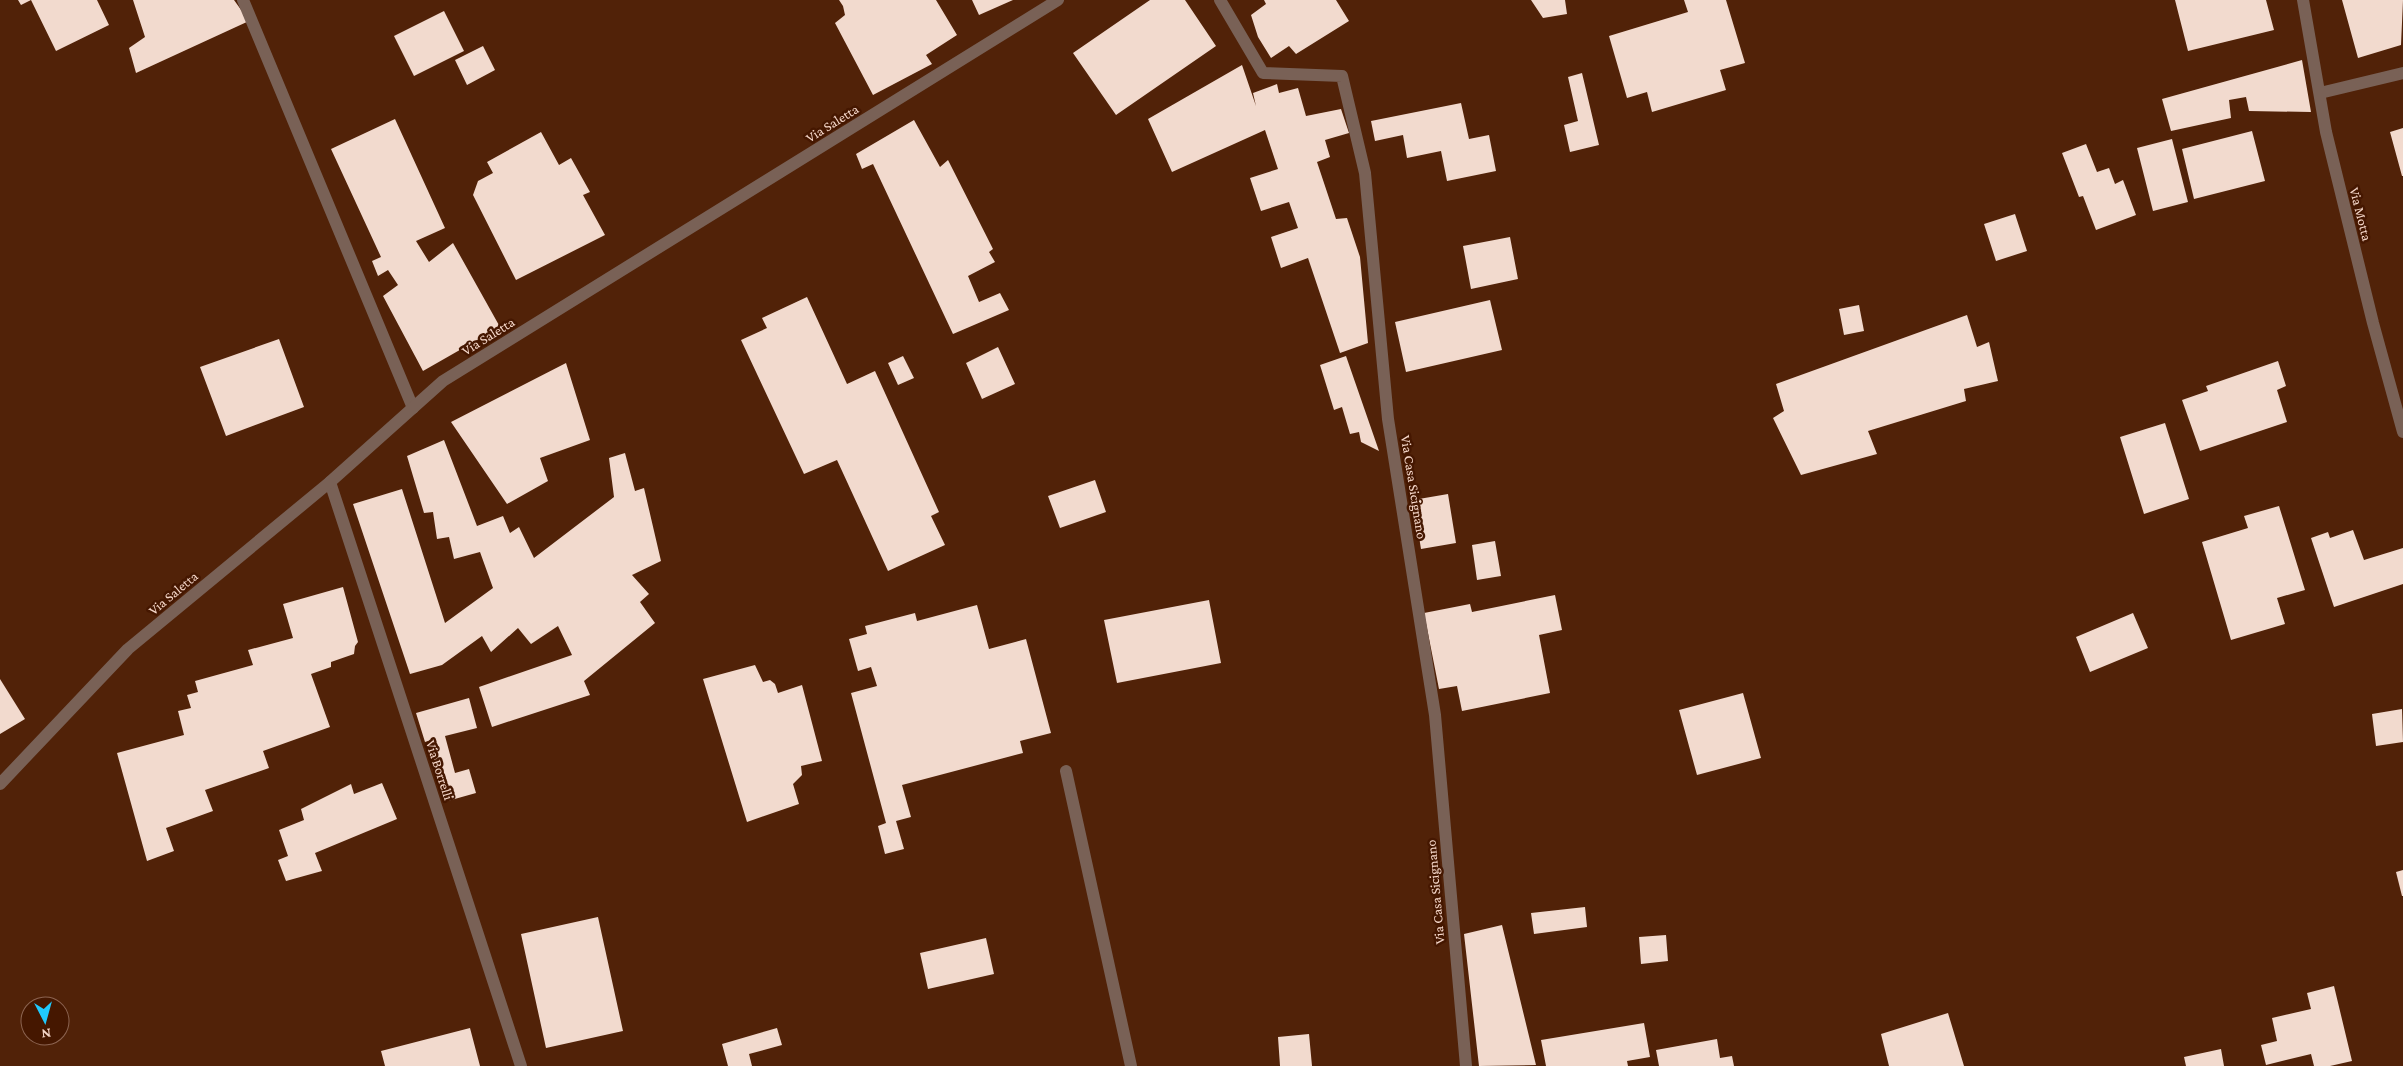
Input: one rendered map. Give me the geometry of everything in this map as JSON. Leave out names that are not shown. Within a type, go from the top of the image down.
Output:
[{"type":"street","points":[[243,0],[413,408]]},
{"type":"street","name":"Via Saletta","points":[[0,784],[128,649],[330,482],[443,381],[1058,0]]},
{"type":"street","name":"Via Casa Sicignano","points":[[1220,0],[1263,73],[1342,76],[1365,172],[1388,419],[1435,715],[1466,1066]]},
{"type":"street","name":"Via Motta","points":[[2302,0],[2333,160],[2373,323],[2403,432]]},
{"type":"street","points":[[2320,93],[2403,73]]},
{"type":"street","name":"Via Borrelli","points":[[330,482],[521,1066]]},
{"type":"street","points":[[1066,771],[1131,1066]]},
{"type":"building","points":[[18,0],[31,0],[21,5]]},
{"type":"building","points":[[31,0],[97,0],[109,25],[56,51]]},
{"type":"building","points":[[133,0],[234,0],[249,21],[136,73],[129,48],[145,37]]},
{"type":"building","points":[[839,0],[936,0],[957,35],[926,55],[932,64],[873,95],[835,23],[845,15]]},
{"type":"building","points":[[972,0],[1013,0],[979,15]]},
{"type":"building","points":[[1150,0],[1185,0],[1216,46],[1116,115],[1073,53]]},
{"type":"building","points":[[1264,0],[1336,0],[1349,21],[1296,54],[1289,46],[1271,58],[1258,37],[1251,15],[1266,4]]},
{"type":"building","points":[[1531,0],[1565,0],[1567,14],[1543,18]]},
{"type":"building","points":[[1684,0],[1726,0],[1745,63],[1720,70],[1726,90],[1652,112],[1647,92],[1627,98],[1609,36],[1688,12]]},
{"type":"building","points":[[2175,0],[2266,0],[2274,30],[2188,51]]},
{"type":"building","points":[[2342,0],[2403,0],[2401,45],[2358,58]]},
{"type":"building","points":[[444,11],[464,51],[414,76],[394,36]]},
{"type":"building","points":[[483,46],[495,70],[467,85],[455,60]]},
{"type":"building","points":[[2302,60],[2311,112],[2249,111],[2246,97],[2229,100],[2231,118],[2171,131],[2162,99]]},
{"type":"building","points":[[1242,65],[1256,106],[1253,93],[1277,84],[1279,93],[1298,88],[1306,116],[1341,109],[1349,133],[1325,140],[1330,157],[1317,162],[1336,219],[1347,218],[1360,257],[1368,343],[1340,353],[1308,258],[1281,268],[1271,237],[1298,228],[1289,202],[1261,211],[1250,178],[1278,169],[1265,130],[1172,172],[1148,119]]},
{"type":"building","points":[[1582,73],[1599,145],[1570,152],[1564,125],[1578,121],[1568,77]]},
{"type":"building","points":[[1461,103],[1469,139],[1489,135],[1496,171],[1447,181],[1441,151],[1407,158],[1403,135],[1375,141],[1371,121]]},
{"type":"building","points":[[395,119],[445,228],[416,241],[429,262],[453,243],[500,327],[423,371],[383,296],[398,285],[388,270],[378,276],[372,261],[381,257],[331,149]]},
{"type":"building","points":[[914,120],[940,167],[948,160],[993,249],[989,252],[995,262],[968,276],[979,302],[1000,293],[1009,310],[953,334],[873,164],[862,169],[856,154]]},
{"type":"building","points":[[2403,128],[2403,176],[2402,176],[2390,132]]},
{"type":"building","points":[[2252,131],[2265,181],[2194,199],[2182,149]]},
{"type":"building","points":[[541,132],[559,165],[571,158],[590,192],[583,195],[605,235],[516,280],[473,195],[478,181],[493,173],[487,162]]},
{"type":"building","points":[[2172,139],[2188,202],[2153,211],[2137,148]]},
{"type":"building","points":[[2086,144],[2097,172],[2109,168],[2115,184],[2123,180],[2136,215],[2096,230],[2083,196],[2079,197],[2062,153]]},
{"type":"building","points":[[2015,214],[2027,251],[1996,261],[1984,224]]},
{"type":"building","points":[[1510,237],[1518,279],[1471,289],[1463,246]]},
{"type":"building","points":[[807,297],[847,384],[875,371],[939,512],[931,516],[945,545],[888,571],[837,460],[804,474],[741,340],[767,328],[762,318]]},
{"type":"building","points":[[1490,300],[1502,350],[1406,372],[1395,322]]},
{"type":"building","points":[[1859,305],[1864,331],[1844,335],[1839,309]]},
{"type":"building","points":[[1967,315],[1977,347],[1989,342],[1998,381],[1964,389],[1966,401],[1868,431],[1877,454],[1801,475],[1773,418],[1784,411],[1776,384]]},
{"type":"building","points":[[279,339],[304,407],[226,436],[200,367]]},
{"type":"building","points":[[998,347],[1015,384],[982,399],[966,363]]},
{"type":"building","points":[[903,356],[914,378],[898,385],[888,363]]},
{"type":"building","points":[[1346,356],[1379,451],[1361,442],[1359,432],[1350,434],[1342,407],[1334,410],[1320,365]]},
{"type":"building","points":[[2278,361],[2286,386],[2277,390],[2287,422],[2200,451],[2182,400],[2208,391],[2206,386]]},
{"type":"building","points":[[566,363],[590,440],[540,458],[548,481],[507,504],[451,422]]},
{"type":"building","points":[[2165,423],[2189,499],[2144,514],[2120,437]]},
{"type":"building","points":[[444,440],[477,526],[503,516],[510,533],[519,527],[534,558],[614,497],[609,458],[625,453],[635,491],[644,488],[661,561],[632,575],[649,594],[640,602],[655,623],[584,681],[590,695],[492,727],[479,687],[572,655],[558,626],[531,644],[518,628],[491,652],[482,636],[442,665],[410,674],[353,504],[402,489],[445,623],[493,588],[480,552],[454,559],[449,537],[437,539],[433,512],[424,513],[407,456]]},
{"type":"building","points":[[1095,480],[1106,512],[1060,528],[1048,496]]},
{"type":"building","points":[[1448,494],[1456,543],[1421,549],[1413,500]]},
{"type":"building","points":[[2279,506],[2305,590],[2277,598],[2285,624],[2231,640],[2202,542],[2248,528],[2244,516]]},
{"type":"building","points":[[2353,530],[2364,560],[2403,548],[2403,584],[2334,607],[2311,538],[2328,532],[2330,538]]},
{"type":"building","points":[[1495,541],[1501,576],[1477,580],[1472,545]]},
{"type":"building","points":[[343,587],[358,642],[355,646],[354,654],[331,662],[331,667],[311,674],[330,727],[263,751],[269,768],[205,790],[213,811],[166,828],[174,851],[147,861],[117,753],[184,735],[178,711],[191,708],[187,695],[198,692],[195,681],[253,665],[248,650],[293,638],[283,604]]},
{"type":"building","points":[[1555,595],[1562,630],[1539,635],[1550,693],[1462,711],[1457,686],[1439,689],[1424,613],[1470,604],[1472,612]]},
{"type":"building","points":[[1209,600],[1221,663],[1117,683],[1104,620]]},
{"type":"building","points":[[977,605],[989,649],[1026,639],[1051,733],[1020,741],[1023,753],[902,785],[911,817],[896,821],[904,849],[885,854],[878,826],[886,823],[851,693],[877,686],[871,667],[858,671],[849,639],[867,634],[865,626],[915,613],[917,621]]},
{"type":"building","points":[[2133,613],[2148,648],[2090,672],[2076,637]]},
{"type":"building","points":[[755,665],[763,682],[770,680],[775,684],[778,693],[802,685],[822,761],[801,766],[802,775],[793,784],[799,804],[747,822],[703,679]]},
{"type":"building","points":[[0,679],[25,719],[0,734]]},
{"type":"building","points":[[1743,693],[1761,758],[1697,775],[1679,710]]},
{"type":"building","points":[[469,698],[477,728],[445,736],[455,773],[469,769],[476,793],[444,802],[428,741],[425,742],[416,713]]},
{"type":"building","points":[[2402,709],[2403,742],[2376,746],[2372,714]]},
{"type":"building","points":[[382,783],[397,819],[315,853],[322,871],[286,881],[278,860],[288,856],[279,830],[304,820],[301,809],[351,784],[354,794]]},
{"type":"building","points":[[2403,870],[2403,896],[2402,896],[2396,872]]},
{"type":"building","points":[[1585,907],[1587,927],[1534,934],[1531,913]]},
{"type":"building","points":[[598,917],[623,1031],[546,1048],[521,934]]},
{"type":"building","points":[[1502,925],[1536,1065],[1479,1066],[1464,934]]},
{"type":"building","points":[[1666,935],[1668,961],[1641,964],[1639,937]]},
{"type":"building","points":[[986,938],[994,974],[928,989],[920,953]]},
{"type":"building","points":[[2334,986],[2352,1061],[2330,1066],[2314,1066],[2311,1054],[2266,1065],[2261,1045],[2277,1041],[2272,1018],[2311,1009],[2307,993]]},
{"type":"building","points":[[1948,1013],[1964,1066],[1889,1066],[1881,1034]]},
{"type":"building","points":[[1644,1023],[1650,1057],[1627,1061],[1628,1066],[1546,1066],[1541,1040]]},
{"type":"building","points":[[470,1028],[480,1066],[385,1066],[381,1051]]},
{"type":"building","points":[[777,1028],[782,1045],[749,1054],[752,1066],[728,1066],[722,1044]]},
{"type":"building","points":[[1309,1034],[1312,1066],[1280,1066],[1278,1037]]},
{"type":"building","points":[[1717,1039],[1720,1058],[1732,1056],[1734,1066],[1659,1066],[1656,1050]]},
{"type":"building","points":[[2221,1049],[2224,1066],[2186,1066],[2184,1057]]}]
